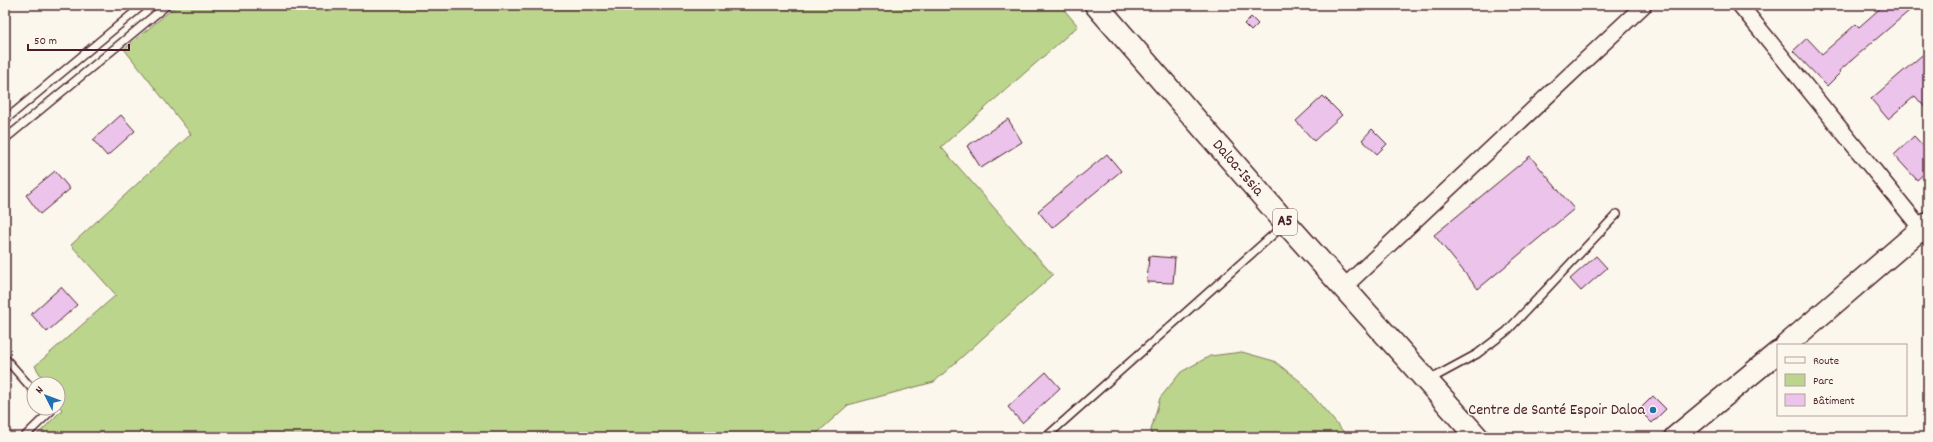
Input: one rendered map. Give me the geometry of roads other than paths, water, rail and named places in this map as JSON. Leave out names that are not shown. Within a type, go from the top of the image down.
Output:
[{"type":"main road","name":"Daloa-Issia","points":[[1096,5],[1343,288],[1477,437]]},
{"type":"street","points":[[1343,288],[1644,5]]},
{"type":"street","points":[[1740,5],[1926,230],[1787,344]]},
{"type":"street","points":[[1675,437],[1777,353]]},
{"type":"lane","points":[[5,120],[143,5]]},
{"type":"lane","points":[[5,139],[166,5]]},
{"type":"lane","points":[[1427,381],[1477,354],[1507,331],[1617,214]]},
{"type":"lane","points":[[1046,437],[1286,223]]},
{"type":"lane","points":[[5,358],[26,382]]},
{"type":"lane","points":[[24,437],[47,416]]},
{"type":"place","name":"Centre de Santé Espoir Daloa","points":[[1653,410]]}]
